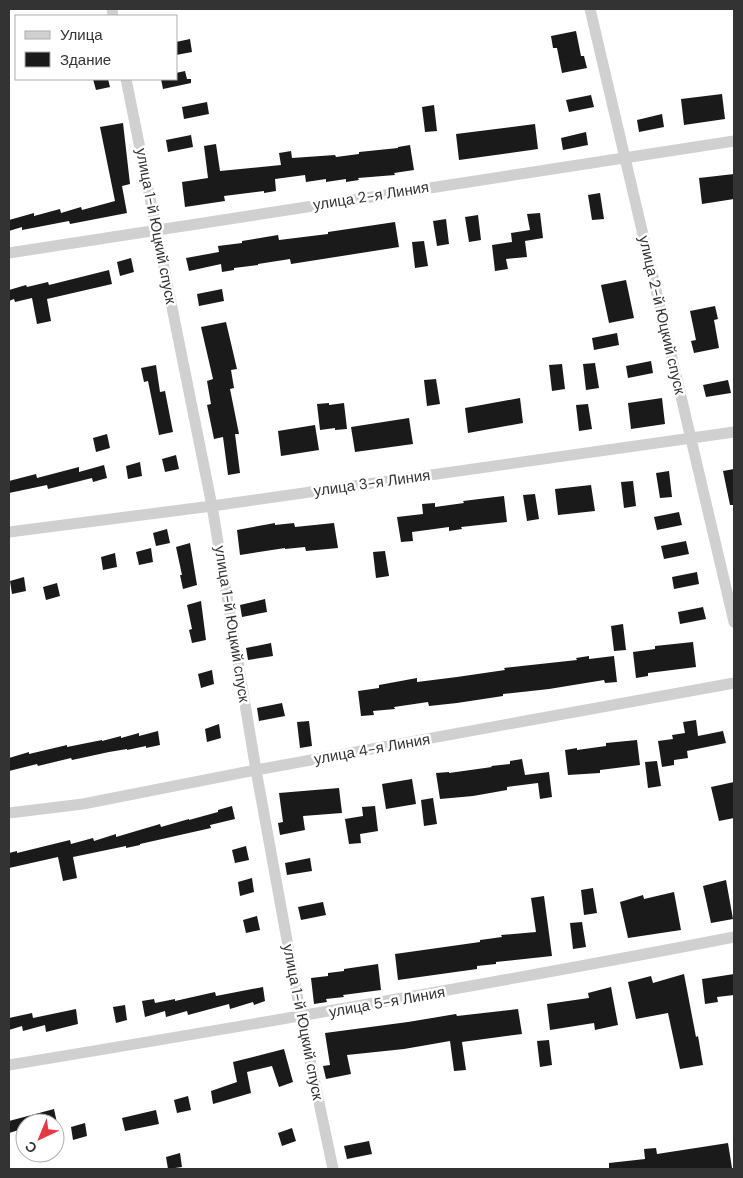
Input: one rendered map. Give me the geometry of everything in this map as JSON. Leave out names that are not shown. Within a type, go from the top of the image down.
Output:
[{"type":"street","name":"улица 2-й Юцкий спуск","points":[[590,9],[734,622]]},
{"type":"street","name":"улица 1-й Юцкий спуск","points":[[126,80],[212,506],[256,770],[301,1017],[333,1169]]},
{"type":"street","name":"улица 2-я Линия","points":[[9,253],[734,141]]},
{"type":"street","name":"улица 3-я Линия","points":[[9,532],[212,506],[734,432]]},
{"type":"street","name":"улица 4-я Линия","points":[[9,813],[83,804],[256,770],[734,683]]},
{"type":"street","name":"улица 5-я Линия","points":[[9,1065],[301,1017],[734,937]]},
{"type":"building","points":[[576,31],[581,56],[584,56],[587,68],[562,73],[557,48],[553,48],[551,36]]},
{"type":"building","points":[[190,39],[192,52],[178,55],[178,42]]},
{"type":"building","points":[[185,71],[187,79],[191,79],[191,83],[163,89],[161,80],[178,80],[178,73]]},
{"type":"building","points":[[93,80],[108,80],[110,87],[96,90]]},
{"type":"building","points":[[722,94],[725,119],[684,125],[681,99]]},
{"type":"building","points":[[591,95],[594,107],[569,112],[566,100]]},
{"type":"building","points":[[207,102],[209,114],[184,119],[182,107]]},
{"type":"building","points":[[434,105],[437,131],[425,132],[422,107]]},
{"type":"building","points":[[662,114],[664,127],[639,132],[637,120]]},
{"type":"building","points":[[123,123],[130,184],[122,186],[127,213],[70,224],[69,221],[22,230],[22,227],[9,231],[9,220],[34,213],[34,216],[60,209],[61,213],[81,207],[82,210],[115,201],[100,127]]},
{"type":"building","points":[[535,124],[538,149],[459,160],[456,134]]},
{"type":"building","points":[[586,132],[588,145],[563,150],[561,138]]},
{"type":"building","points":[[191,135],[193,147],[168,152],[166,140]]},
{"type":"building","points":[[216,144],[220,171],[281,165],[279,153],[291,151],[292,158],[335,155],[336,157],[410,145],[414,170],[394,173],[395,175],[358,178],[359,180],[346,182],[346,179],[326,182],[326,179],[306,182],[305,175],[275,179],[276,191],[224,196],[225,201],[185,207],[182,182],[208,178],[204,146]]},
{"type":"building","points":[[734,174],[734,199],[702,204],[699,178]]},
{"type":"building","points":[[600,193],[604,219],[592,220],[588,195]]},
{"type":"building","points":[[540,213],[543,238],[525,241],[527,257],[506,259],[508,269],[495,271],[492,245],[512,242],[511,233],[530,230],[527,214]]},
{"type":"building","points":[[478,215],[481,240],[469,242],[465,217]]},
{"type":"building","points":[[446,219],[449,244],[437,246],[433,221]]},
{"type":"building","points":[[395,222],[399,247],[291,264],[290,259],[234,268],[234,270],[222,272],[221,264],[189,271],[186,258],[219,252],[218,246],[242,243],[242,241],[278,235],[279,240],[328,234],[328,232]]},
{"type":"building","points":[[424,241],[428,266],[415,268],[412,242]]},
{"type":"building","points":[[131,258],[134,272],[120,276],[117,262]]},
{"type":"building","points":[[109,270],[112,284],[47,299],[51,321],[37,324],[32,298],[15,302],[14,299],[9,301],[9,290],[48,282],[49,285]]},
{"type":"building","points":[[626,280],[634,318],[609,323],[601,285]]},
{"type":"building","points":[[222,289],[224,301],[199,306],[197,294]]},
{"type":"building","points":[[715,306],[718,319],[714,320],[719,348],[694,353],[691,341],[696,340],[690,311]]},
{"type":"building","points":[[226,322],[237,369],[231,370],[234,388],[230,389],[239,434],[235,434],[240,473],[228,475],[223,437],[214,439],[207,405],[211,404],[207,381],[213,379],[201,327]]},
{"type":"building","points":[[617,333],[619,345],[594,350],[592,338]]},
{"type":"building","points":[[651,361],[653,373],[628,378],[626,366]]},
{"type":"building","points":[[595,363],[599,388],[586,390],[583,364]]},
{"type":"building","points":[[562,364],[565,389],[552,391],[549,365]]},
{"type":"building","points":[[156,365],[160,392],[165,391],[173,432],[159,435],[148,381],[144,382],[141,368]]},
{"type":"building","points":[[436,379],[440,404],[427,406],[424,380]]},
{"type":"building","points":[[728,380],[731,393],[706,397],[703,385]]},
{"type":"building","points":[[520,398],[523,423],[468,433],[465,408]]},
{"type":"building","points":[[662,398],[665,424],[631,429],[628,403]]},
{"type":"building","points":[[329,403],[329,405],[344,403],[347,429],[320,430],[317,404]]},
{"type":"building","points":[[588,404],[592,429],[579,431],[576,405]]},
{"type":"building","points":[[409,418],[413,444],[355,452],[351,427]]},
{"type":"building","points":[[315,425],[319,450],[281,456],[278,431]]},
{"type":"building","points":[[107,434],[110,448],[96,452],[93,438]]},
{"type":"building","points":[[176,455],[179,469],[165,472],[162,459]]},
{"type":"building","points":[[140,462],[142,476],[128,479],[126,466]]},
{"type":"building","points":[[104,465],[107,478],[93,482],[92,478],[48,489],[47,485],[9,493],[9,481],[36,474],[37,478],[79,467],[79,472]]},
{"type":"building","points":[[734,469],[734,505],[730,505],[723,471]]},
{"type":"building","points":[[669,471],[672,497],[660,498],[656,473]]},
{"type":"building","points":[[633,481],[636,506],[624,508],[621,482]]},
{"type":"building","points":[[591,485],[595,511],[558,515],[555,489]]},
{"type":"building","points":[[535,494],[539,519],[527,521],[523,495]]},
{"type":"building","points":[[504,496],[507,522],[461,527],[462,529],[449,531],[449,527],[412,532],[413,541],[401,542],[397,517],[423,514],[422,504],[435,503],[435,507],[464,503],[463,501]]},
{"type":"building","points":[[679,512],[682,525],[657,530],[654,517]]},
{"type":"building","points":[[275,523],[275,525],[294,523],[295,527],[334,523],[338,548],[306,551],[305,547],[285,548],[240,555],[237,530]]},
{"type":"building","points":[[167,529],[170,543],[156,546],[153,533]]},
{"type":"building","points":[[686,541],[689,554],[664,559],[661,546]]},
{"type":"building","points":[[190,543],[197,585],[183,589],[176,547]]},
{"type":"building","points":[[151,548],[153,562],[139,565],[136,552]]},
{"type":"building","points":[[385,551],[389,576],[376,578],[373,552]]},
{"type":"building","points":[[115,553],[117,567],[103,570],[101,557]]},
{"type":"building","points":[[697,572],[699,584],[674,589],[672,577]]},
{"type":"building","points":[[24,577],[26,591],[12,594],[10,581]]},
{"type":"building","points":[[57,583],[60,596],[46,600],[43,587]]},
{"type":"building","points":[[265,599],[267,612],[242,617],[240,605]]},
{"type":"building","points":[[201,601],[206,640],[192,643],[189,630],[192,629],[187,605]]},
{"type":"building","points":[[703,607],[706,619],[680,624],[678,612]]},
{"type":"building","points":[[623,624],[626,650],[614,651],[611,626]]},
{"type":"building","points":[[693,642],[696,667],[648,673],[648,676],[636,678],[633,652],[655,649],[655,646]]},
{"type":"building","points":[[271,643],[273,656],[248,660],[246,648]]},
{"type":"building","points":[[589,656],[589,659],[614,656],[617,682],[605,683],[604,680],[429,706],[428,702],[394,707],[395,709],[373,711],[374,715],[361,716],[358,691],[379,688],[379,685],[417,678],[417,682],[457,677],[505,670],[504,668],[577,660],[576,658]]},
{"type":"building","points":[[212,670],[214,684],[201,688],[198,674]]},
{"type":"building","points":[[282,703],[285,716],[259,721],[257,708]]},
{"type":"building","points":[[696,720],[698,736],[723,731],[726,743],[687,751],[688,758],[674,760],[674,765],[662,767],[658,741],[673,739],[672,735],[685,733],[683,722]]},
{"type":"building","points":[[309,721],[312,746],[300,748],[297,722]]},
{"type":"building","points":[[219,724],[221,738],[207,742],[205,729]]},
{"type":"building","points":[[158,731],[160,745],[109,752],[72,760],[71,758],[9,771],[9,758],[29,752],[29,754],[67,745],[67,747],[139,733],[139,736]]},
{"type":"building","points":[[637,740],[640,765],[600,770],[600,773],[568,775],[565,750],[606,746],[606,743]]},
{"type":"building","points":[[522,759],[525,775],[549,772],[552,797],[540,799],[538,783],[507,787],[507,790],[473,796],[440,799],[436,773],[492,767],[510,764],[510,761]]},
{"type":"building","points":[[657,761],[661,786],[648,788],[645,762]]},
{"type":"building","points":[[412,779],[416,804],[386,809],[382,784]]},
{"type":"building","points":[[734,782],[734,818],[719,821],[711,787]]},
{"type":"building","points":[[339,788],[342,813],[303,816],[305,830],[280,835],[278,823],[283,822],[279,793]]},
{"type":"building","points":[[433,798],[437,824],[424,826],[421,800]]},
{"type":"building","points":[[232,806],[235,819],[210,825],[211,828],[126,848],[126,846],[73,857],[77,878],[63,881],[58,857],[9,868],[9,853],[17,851],[17,853],[70,840],[71,844],[93,838],[94,841],[116,834],[116,837],[160,824],[161,827],[189,820]]},
{"type":"building","points":[[375,806],[378,831],[360,834],[361,843],[349,844],[345,819],[363,816],[362,807]]},
{"type":"building","points":[[246,846],[249,860],[235,863],[232,850]]},
{"type":"building","points":[[310,858],[312,871],[287,875],[285,863]]},
{"type":"building","points":[[252,878],[254,892],[240,896],[238,882]]},
{"type":"building","points":[[726,880],[733,919],[711,923],[703,886]]},
{"type":"building","points":[[593,888],[597,913],[584,915],[581,890]]},
{"type":"building","points":[[674,892],[681,930],[628,938],[620,902],[643,895],[644,899]]},
{"type":"building","points":[[544,896],[552,956],[496,962],[496,964],[477,966],[477,969],[398,980],[395,954],[480,942],[480,940],[502,937],[501,935],[536,932],[531,898]]},
{"type":"building","points":[[323,902],[326,915],[301,920],[298,907]]},
{"type":"building","points":[[257,916],[260,930],[246,933],[243,920]]},
{"type":"building","points":[[582,922],[586,947],[573,949],[570,923]]},
{"type":"building","points":[[378,964],[381,990],[343,995],[344,997],[326,999],[327,1002],[314,1004],[311,978],[328,976],[328,973],[344,971],[344,969]]},
{"type":"building","points":[[684,974],[703,1065],[680,1069],[668,1013],[636,1019],[628,982],[651,976],[653,983]]},
{"type":"building","points":[[734,974],[734,995],[717,997],[718,1002],[705,1004],[702,979]]},
{"type":"building","points":[[263,987],[265,1001],[254,1005],[253,1002],[230,1009],[229,1004],[188,1015],[187,1011],[166,1017],[165,1011],[145,1017],[142,1001],[154,999],[155,1003],[175,999],[175,1001],[215,992],[216,996]]},
{"type":"building","points":[[611,987],[618,1025],[595,1030],[594,1023],[550,1030],[547,1004],[589,998],[588,993]]},
{"type":"building","points":[[125,1005],[127,1020],[116,1023],[113,1007]]},
{"type":"building","points":[[76,1009],[78,1024],[46,1032],[45,1025],[23,1031],[22,1026],[9,1030],[9,1018],[32,1013],[33,1018]]},
{"type":"building","points":[[518,1009],[522,1034],[462,1042],[466,1070],[454,1071],[450,1041],[404,1049],[347,1055],[351,1074],[326,1079],[323,1066],[330,1065],[325,1033],[456,1014],[457,1016]]},
{"type":"building","points":[[549,1040],[552,1065],[540,1067],[537,1041]]},
{"type":"building","points":[[284,1049],[293,1082],[279,1087],[272,1066],[247,1072],[251,1093],[213,1104],[211,1091],[237,1082],[233,1062]]},
{"type":"building","points":[[188,1096],[191,1110],[177,1113],[174,1100]]},
{"type":"building","points":[[54,1109],[55,1113],[39,1113]]},
{"type":"building","points":[[156,1110],[159,1124],[125,1131],[122,1118]]},
{"type":"building","points":[[15,1119],[15,1131],[9,1133],[9,1121]]},
{"type":"building","points":[[85,1123],[87,1136],[73,1140],[71,1127]]},
{"type":"building","points":[[292,1128],[296,1141],[282,1146],[278,1133]]},
{"type":"building","points":[[369,1141],[372,1154],[347,1159],[344,1146]]},
{"type":"building","points":[[728,1143],[732,1168],[609,1169],[609,1163],[645,1159],[644,1149],[656,1148],[657,1154]]},
{"type":"building","points":[[180,1153],[182,1167],[168,1169],[166,1157]]}]
